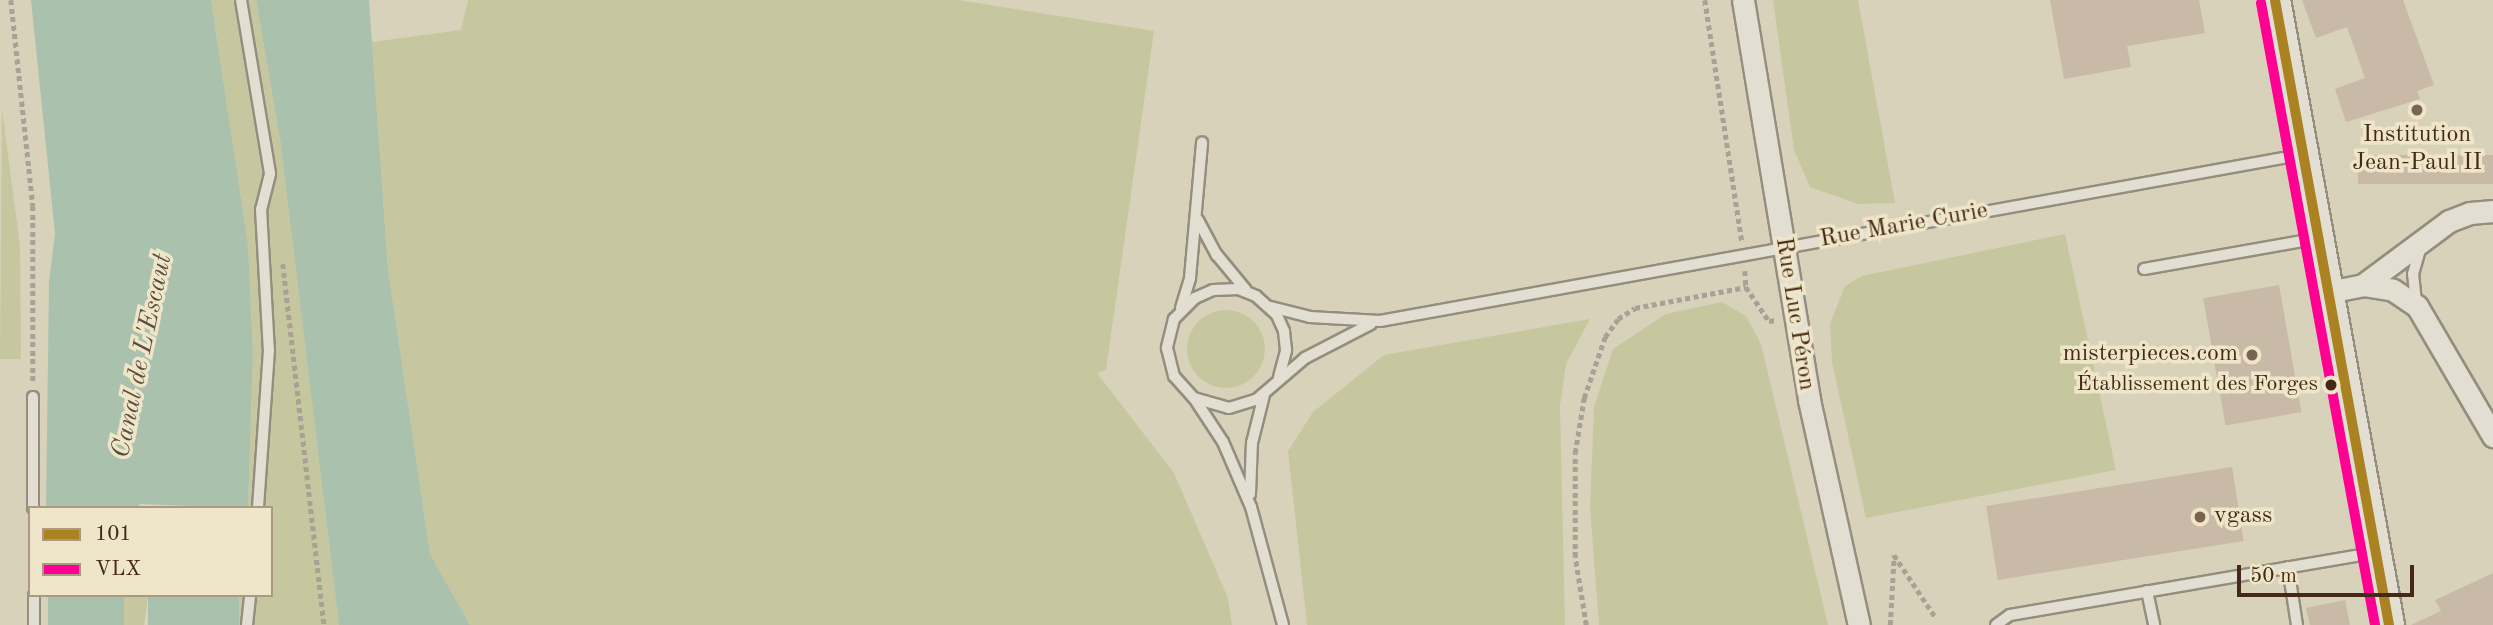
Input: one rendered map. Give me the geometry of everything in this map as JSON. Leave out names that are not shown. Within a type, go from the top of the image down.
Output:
[{"type":"street","name":"Rue Luc Péron","points":[[1743,0],[1794,316],[1858,625]]},
{"type":"street","points":[[2275,0],[2389,625]]},
{"type":"street","points":[[2363,285],[2424,237],[2460,216],[2493,211]]},
{"type":"street","points":[[2328,292],[2363,285],[2392,290],[2417,306],[2493,436]]},
{"type":"lane","points":[[241,0],[270,174],[261,209],[269,350],[258,506]]},
{"type":"lane","points":[[1202,143],[1198,218],[1189,285],[1168,338],[1168,358],[1179,384],[1194,398],[1231,456],[1251,507],[1283,625]]},
{"type":"lane","name":"Rue Marie Curie","points":[[1279,377],[1332,342],[1380,321],[2303,154]]},
{"type":"lane","points":[[1198,218],[1216,255],[1248,292],[1271,307],[1286,341],[1279,377],[1264,395],[1250,461],[1251,507]]},
{"type":"lane","points":[[2417,306],[2413,274],[2424,237]]},
{"type":"lane","points":[[2144,269],[2318,238]]},
{"type":"lane","points":[[1180,311],[1213,290],[1248,292]]},
{"type":"lane","name":"Rue Marie Curie","points":[[1271,307],[1310,317],[1380,321]]},
{"type":"lane","points":[[1194,398],[1229,408],[1264,395]]},
{"type":"lane","points":[[33,397],[33,506]]},
{"type":"lane","points":[[1996,625],[2010,615],[2375,553]]},
{"type":"lane","points":[[2288,567],[2297,625]]},
{"type":"lane","points":[[2147,591],[2154,625]]},
{"type":"lane","points":[[34,597],[34,625]]},
{"type":"lane","points":[[247,625],[250,597]]},
{"type":"path","points":[[11,0],[33,206],[33,397]]},
{"type":"path","points":[[1705,0],[1744,254],[1746,286],[1769,321],[1794,316]]},
{"type":"path","points":[[282,253],[324,625]]},
{"type":"path","points":[[1586,625],[1575,550],[1575,453],[1584,398],[1605,337],[1618,319],[1635,308],[1746,286]]},
{"type":"path","points":[[1890,625],[1894,555],[1936,618]]},
{"type":"shaded area","points":[[211,0],[256,0],[280,139],[339,625],[235,625],[239,597],[273,597],[273,506],[248,506],[253,352],[248,244]]},
{"type":"shaded area","points":[[468,0],[958,0],[1154,31],[1106,370],[1097,373],[1174,473],[1228,598],[1232,625],[470,625],[430,554],[388,269],[372,42],[461,30]]},
{"type":"shaded area","points":[[1773,0],[1858,0],[1895,203],[1858,204],[1810,187],[1794,150]]},
{"type":"shaded area","points":[[2,109],[20,246],[21,359],[0,359]]},
{"type":"shaded area","points":[[2065,234],[2116,470],[1866,518],[1832,362],[1830,324],[1845,286],[1862,276]]},
{"type":"shaded area","points":[[1722,302],[1746,316],[1761,344],[1828,625],[1599,625],[1590,508],[1594,407],[1613,349],[1666,314]]},
{"type":"shaded area","points":[[1226,310],[1241,313],[1253,322],[1262,334],[1265,349],[1262,364],[1253,376],[1241,385],[1226,388],[1211,385],[1199,376],[1190,364],[1187,349],[1190,334],[1199,322],[1211,313]]},
{"type":"shaded area","points":[[1590,319],[1566,364],[1560,406],[1565,625],[1307,625],[1288,451],[1313,412],[1384,355]]},
{"type":"shaded area","points":[[124,597],[148,597],[144,625],[122,625]]},
{"type":"water","name":"Canal de L'Escaut","points":[[31,0],[211,0],[248,244],[253,352],[248,506],[46,506],[49,282],[55,234]]},
{"type":"water","points":[[256,0],[369,0],[388,269],[430,554],[470,625],[339,625],[280,139]]},
{"type":"water","points":[[48,597],[124,597],[124,625],[48,625]]},
{"type":"water","points":[[148,597],[239,597],[239,625],[148,625]]},
{"type":"building","points":[[2050,0],[2199,0],[2205,33],[2127,46],[2131,67],[2064,79]]},
{"type":"building","points":[[2302,0],[2403,0],[2434,85],[2417,91],[2420,99],[2346,122],[2335,89],[2365,78],[2347,27],[2316,38]]},
{"type":"building","points":[[2358,155],[2493,155],[2493,184],[2358,184]]},
{"type":"building","name":"misterpieces.com","points":[[2279,285],[2301,412],[2226,425],[2203,298]]},
{"type":"building","points":[[2232,467],[2244,541],[1998,580],[1986,506]]},
{"type":"building","points":[[2493,573],[2493,625],[2411,625],[2441,611],[2435,600]]},
{"type":"building","points":[[2345,600],[2350,625],[2310,625],[2306,608]]},
{"type":"transit line","name":"101","points":[[2275,0],[2389,625]]},
{"type":"transit line","name":"VLX","points":[[2261,3],[2375,625]]},
{"type":"place","name":"Institution Jean-Paul II","points":[[2417,110]]},
{"type":"place","name":"misterpieces.com","points":[[2252,355]]},
{"type":"place","name":"Établissement des Forges","points":[[2331,385]]},
{"type":"place","name":"vgass","points":[[2200,517]]}]
